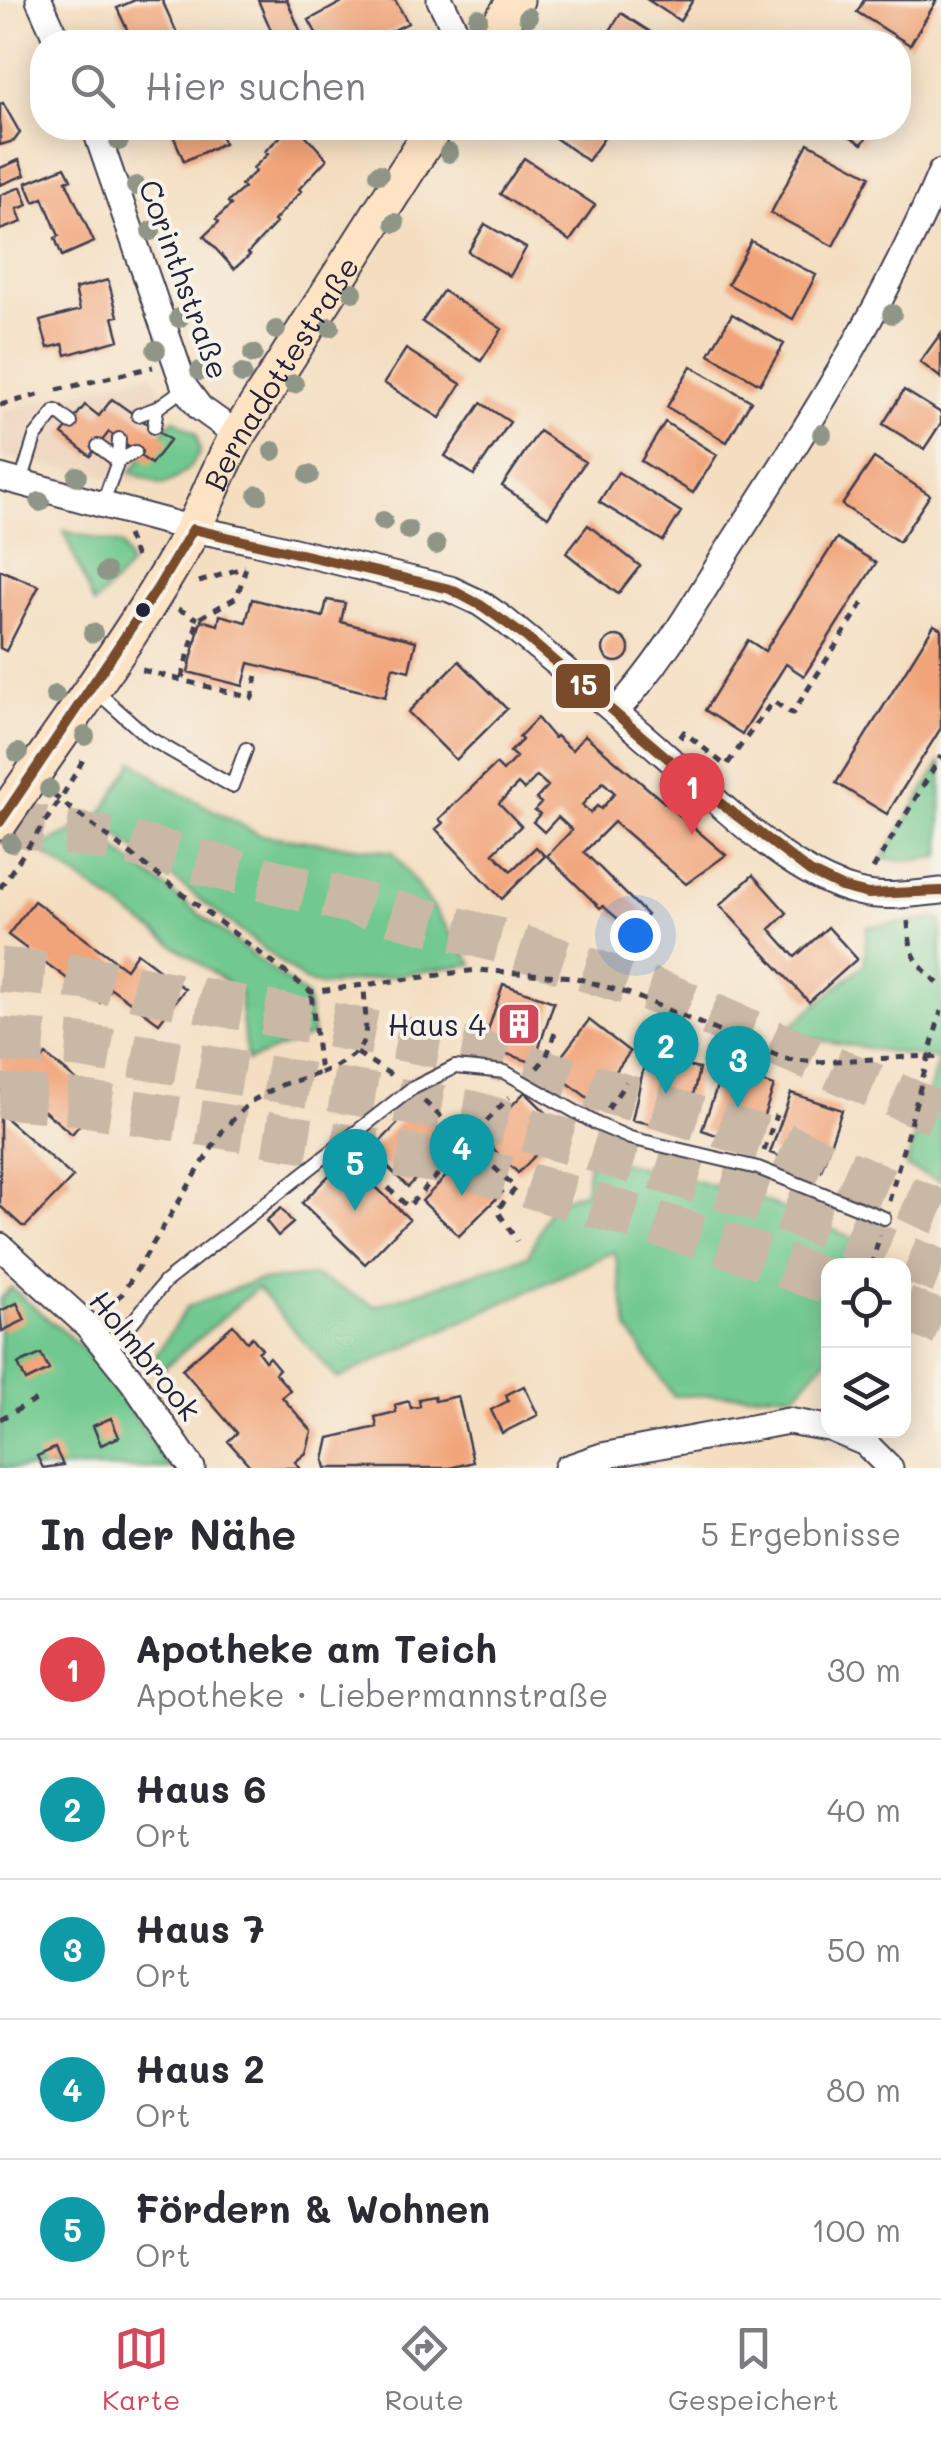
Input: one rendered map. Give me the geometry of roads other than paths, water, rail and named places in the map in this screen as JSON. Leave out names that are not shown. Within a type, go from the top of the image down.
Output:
[{"type":"street","points":[[40,0],[53,30]]},
{"type":"street","points":[[440,0],[455,30]]},
{"type":"street","points":[[496,30],[516,0]]},
{"type":"street","name":"Corinthstraße","points":[[99,140],[184,388],[200,408],[238,435]]},
{"type":"street","name":"Bernadottestraße","points":[[0,822],[193,529],[216,474],[238,435],[426,140]]},
{"type":"street","points":[[615,712],[656,662],[790,453],[883,294],[941,172]]},
{"type":"street","points":[[10,480],[193,529],[450,589],[480,602],[784,854],[819,877],[859,892],[906,896],[941,890]]},
{"type":"street","name":"Holmbrook","points":[[0,1246],[86,1326],[134,1382],[192,1468]]},
{"type":"street","points":[[567,1468],[602,1456],[788,1420],[821,1428]]},
{"type":"street","points":[[852,1438],[865,1443],[890,1468]]},
{"type":"lane","points":[[138,415],[157,408],[184,388]]},
{"type":"lane","points":[[154,428],[157,408]]},
{"type":"lane","points":[[10,480],[56,411],[71,423]]},
{"type":"lane","points":[[103,503],[118,462],[119,440]]},
{"type":"lane","points":[[98,446],[118,462]]},
{"type":"lane","points":[[118,462],[135,452]]},
{"type":"lane","points":[[91,686],[149,738],[232,786],[246,749]]},
{"type":"lane","points":[[108,1352],[164,1282],[341,1142],[412,1090],[455,1068],[505,1072],[630,1138],[758,1168],[884,1218]]},
{"type":"tunnel","points":[[0,821],[123,842],[501,941],[665,995],[941,1115]]},
{"type":"tunnel","points":[[0,970],[81,977],[487,1055],[779,1143],[941,1213]]},
{"type":"tunnel","points":[[0,1040],[80,1046],[472,1113],[745,1195],[941,1272]]},
{"type":"tunnel","points":[[0,1096],[73,1102],[461,1165],[731,1246],[821,1279]]},
{"type":"tunnel","points":[[911,1312],[941,1323]]},
{"type":"place","name":"Apotheke am Teich","points":[[692,835]]},
{"type":"place","name":"Haus 4","points":[[519,1024]]},
{"type":"place","name":"Haus 6","points":[[666,1094]]},
{"type":"place","name":"Haus 7","points":[[738,1108]]},
{"type":"place","name":"Haus 2","points":[[462,1196]]},
{"type":"place","name":"Fördern & Wohnen","points":[[355,1211]]}]
